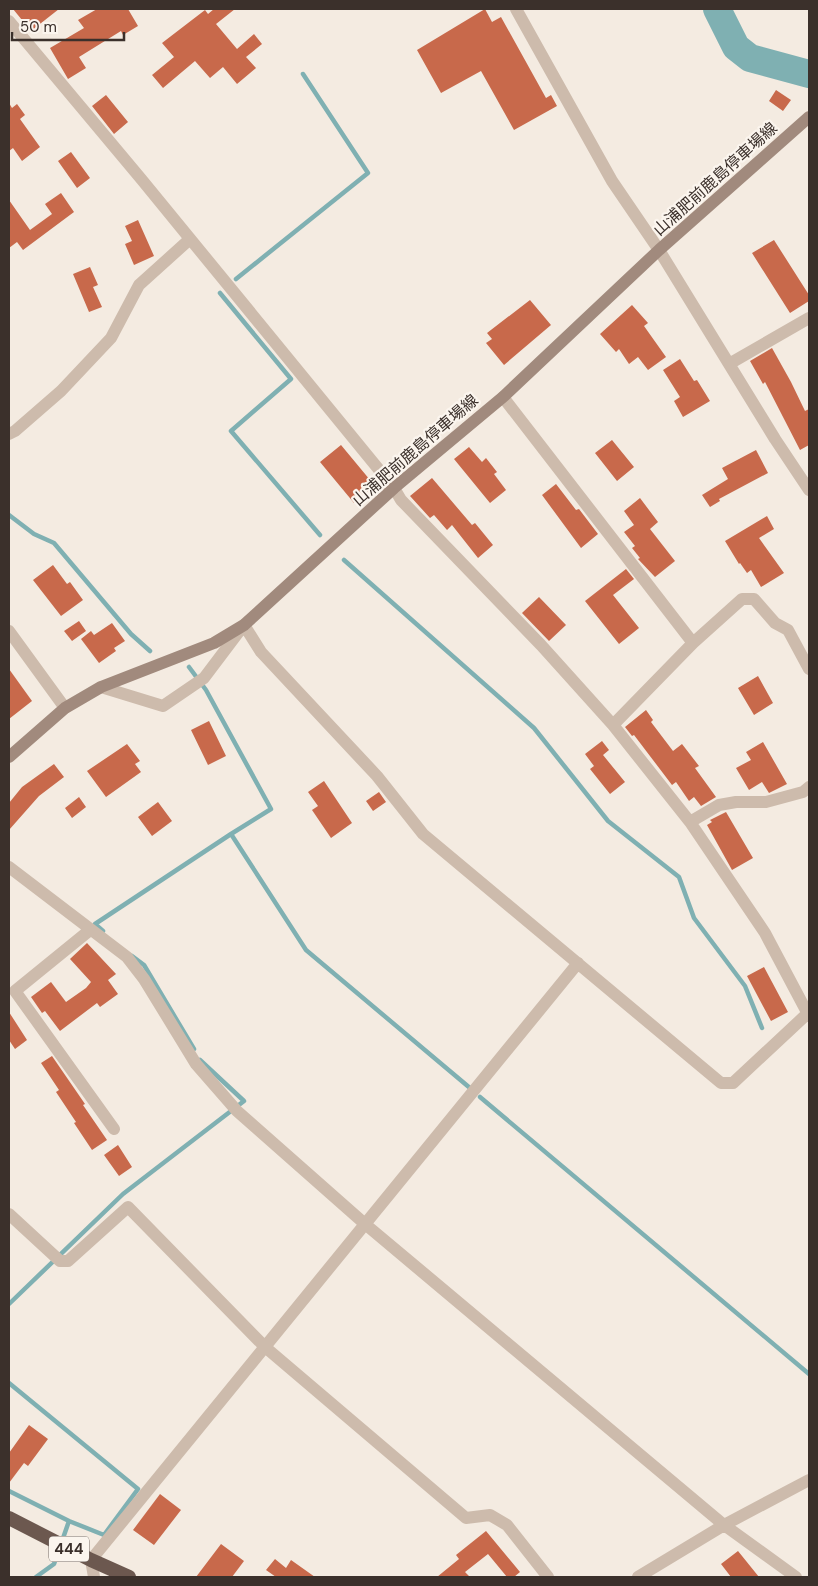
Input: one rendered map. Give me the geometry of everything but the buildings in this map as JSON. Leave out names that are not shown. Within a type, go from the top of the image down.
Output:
[{"type":"highway","name":"444","points":[[9,1518],[91,1560],[129,1577]]},
{"type":"main road","name":"山浦肥前鹿島停車場線","points":[[9,757],[65,708],[100,687],[214,643],[244,625],[394,488],[503,397],[659,250],[809,117]]},
{"type":"street","points":[[516,9],[612,181],[659,250],[775,439],[809,490]]},
{"type":"street","points":[[9,21],[394,488],[401,500],[541,645],[612,725],[690,822],[765,933],[808,1015],[734,1083],[722,1083],[423,834],[377,776],[261,652],[244,625],[200,681],[163,706],[100,687]]},
{"type":"street","points":[[9,434],[15,431],[61,391],[111,338],[139,284],[190,239]]},
{"type":"street","points":[[729,364],[809,318]]},
{"type":"street","points":[[503,397],[693,643]]},
{"type":"street","points":[[612,725],[693,643],[742,599],[754,599],[775,623],[788,630],[809,669]]},
{"type":"street","points":[[9,631],[65,708]]},
{"type":"street","points":[[690,822],[719,805],[736,802],[766,802],[803,792],[809,788]]},
{"type":"street","points":[[9,867],[127,957],[144,979],[196,1064],[234,1108],[365,1224],[724,1525],[796,1577]]},
{"type":"street","points":[[90,930],[15,991],[114,1129]]},
{"type":"street","points":[[94,1577],[91,1560],[578,964]]},
{"type":"street","points":[[9,1214],[56,1257],[68,1261],[128,1207],[265,1347],[466,1518],[490,1515],[507,1525],[548,1577]]},
{"type":"street","points":[[638,1577],[724,1525],[809,1480]]},
{"type":"waterway","points":[[717,9],[736,47],[750,58],[809,74]]},
{"type":"waterway","points":[[236,279],[368,173],[303,74]]},
{"type":"waterway","points":[[220,293],[291,379],[231,431],[320,535]]},
{"type":"waterway","points":[[9,515],[34,534],[54,543],[131,634],[150,651]]},
{"type":"waterway","points":[[344,560],[534,728],[608,821],[679,877],[694,918],[745,986],[762,1028]]},
{"type":"waterway","points":[[189,667],[206,690],[271,809],[231,834],[306,950],[470,1088]]},
{"type":"waterway","points":[[103,931],[95,924],[231,834]]},
{"type":"waterway","points":[[132,956],[144,965],[194,1049]]},
{"type":"waterway","points":[[9,1304],[123,1194],[244,1101],[200,1060]]},
{"type":"waterway","points":[[480,1097],[809,1374]]},
{"type":"waterway","points":[[9,1383],[138,1489],[104,1535],[69,1521],[9,1491]]},
{"type":"waterway","points":[[36,1577],[54,1564],[69,1521]]}]
